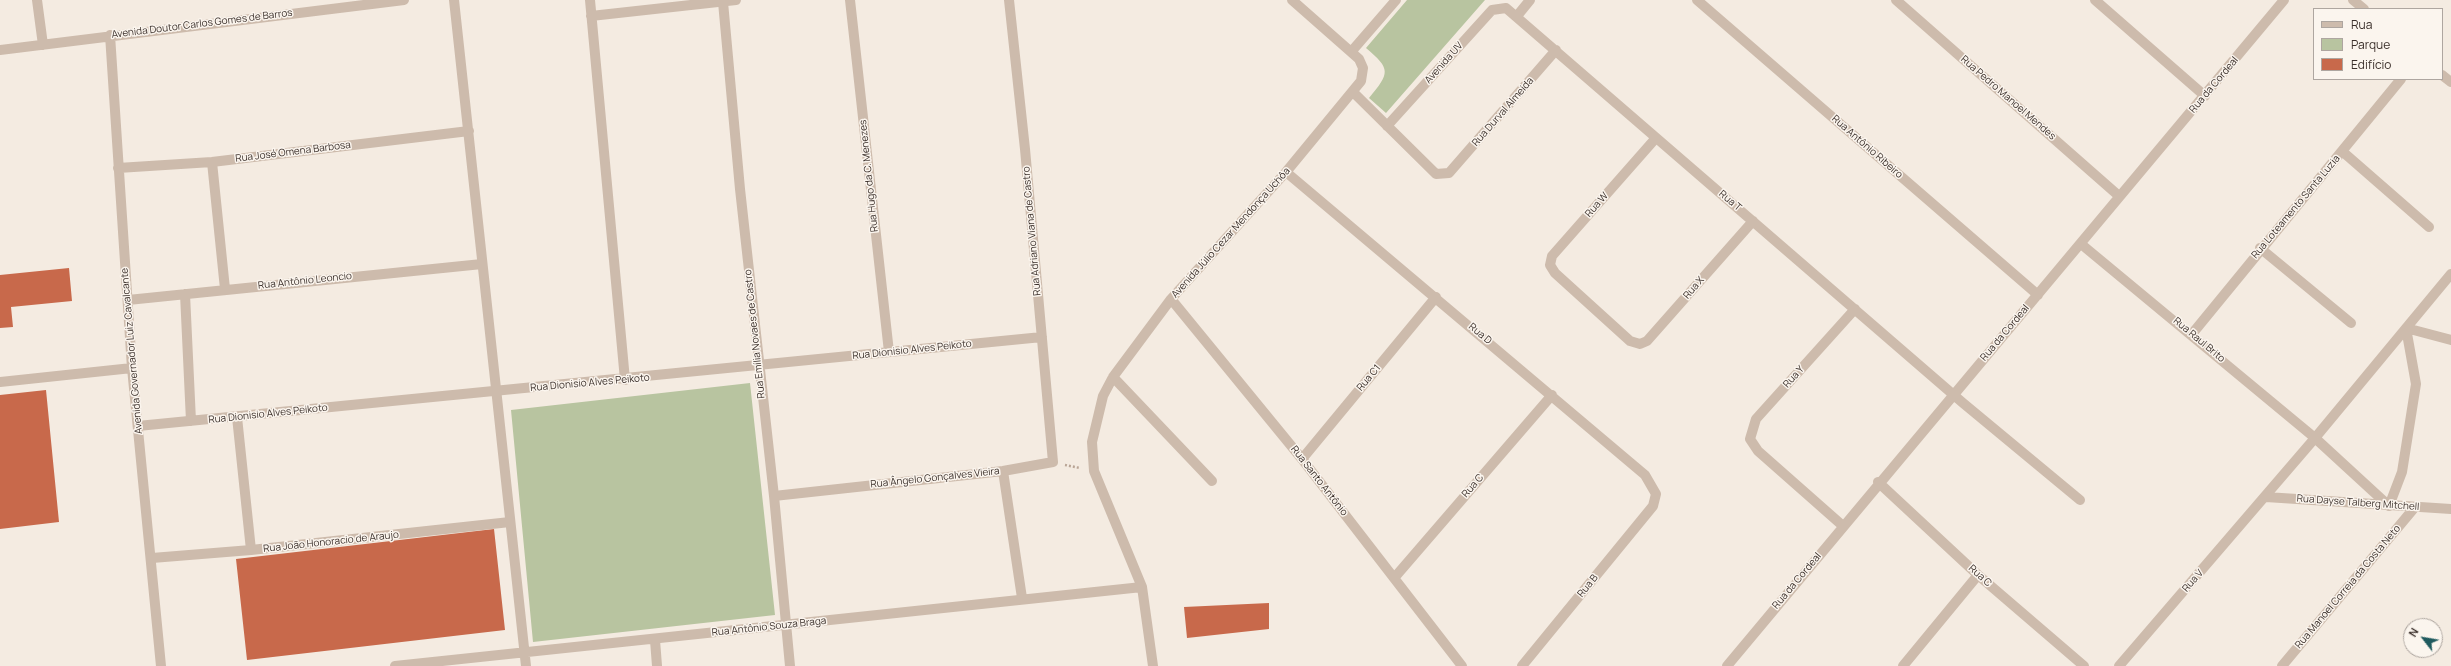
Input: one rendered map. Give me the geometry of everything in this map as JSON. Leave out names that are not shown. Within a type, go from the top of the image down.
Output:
[{"type":"street","points":[[37,0],[43,45]]},
{"type":"street","name":"Avenida Doutor Carlos Gomes de Barros","points":[[0,50],[110,35],[404,0]]},
{"type":"street","points":[[454,0],[526,666]]},
{"type":"street","points":[[590,0],[625,380]]},
{"type":"street","points":[[591,16],[736,0]]},
{"type":"street","name":"Rua Hugo da C. Menezes","points":[[850,0],[889,352]]},
{"type":"street","name":"Rua Adriano Viana de Castro","points":[[1009,0],[1025,149],[1053,462]]},
{"type":"street","points":[[1292,0],[1351,52],[1396,0]]},
{"type":"street","points":[[1517,16],[1530,0]]},
{"type":"street","name":"Rua Antônio Ribeiro","points":[[1697,0],[2038,295]]},
{"type":"street","name":"Rua Pedro Manoel Mendes","points":[[1896,0],[2119,196]]},
{"type":"street","points":[[2095,0],[2205,96]]},
{"type":"street","name":"Rua da Cordeal","points":[[1727,666],[1878,482],[2081,244],[2119,196],[2205,96],[2284,0]]},
{"type":"street","points":[[2353,0],[2363,8]]},
{"type":"street","name":"Rua Emília Novaes de Castro","points":[[723,2],[758,367],[774,496],[790,666]]},
{"type":"street","name":"Rua T","points":[[1506,8],[1556,50],[1655,139],[1753,221],[1963,403],[2080,500]]},
{"type":"street","name":"Avenida UV","points":[[1387,126],[1492,10],[1506,8]]},
{"type":"street","name":"Avenida Governador Luiz Cavalcante","points":[[110,35],[132,368],[152,558],[161,666]]},
{"type":"street","name":"Rua Durval Almeida","points":[[1387,126],[1436,174],[1449,173],[1556,50]]},
{"type":"street","name":"Avenida Júlio Cezar Mendonça Uchôa","points":[[1152,666],[1142,587],[1094,471],[1092,442],[1103,396],[1113,377],[1170,299],[1286,172],[1354,93],[1361,81],[1363,68],[1359,59],[1351,52]]},
{"type":"street","points":[[2443,76],[2451,82]]},
{"type":"street","name":"Rua Loteamento Santa Luzia","points":[[2192,334],[2260,248],[2343,152],[2400,80]]},
{"type":"street","points":[[1354,93],[1387,126]]},
{"type":"street","name":"Rua José Omena Barbosa","points":[[118,168],[212,162],[469,131]]},
{"type":"street","name":"Rua W","points":[[1630,341],[1555,273],[1550,265],[1552,256],[1655,139]]},
{"type":"street","points":[[2343,152],[2429,227]]},
{"type":"street","points":[[212,162],[225,289]]},
{"type":"street","name":"Rua D","points":[[1286,172],[1436,297],[1645,475],[1656,494],[1653,506]]},
{"type":"street","name":"Rua X","points":[[1630,341],[1640,344],[1647,341],[1753,221]]},
{"type":"street","name":"Rua Raul Brito","points":[[2081,244],[2192,334],[2315,438],[2389,506]]},
{"type":"street","points":[[2260,248],[2351,323]]},
{"type":"street","name":"Rua Antônio Leoncio","points":[[128,300],[482,264]]},
{"type":"street","points":[[2266,496],[2451,274]]},
{"type":"street","points":[[185,294],[191,422]]},
{"type":"street","name":"Rua C1","points":[[1302,459],[1436,297]]},
{"type":"street","name":"Rua Santo Antônio","points":[[1170,299],[1302,459],[1395,577],[1462,666]]},
{"type":"street","name":"Rua Y","points":[[1843,526],[1758,451],[1750,439],[1756,419],[1855,309]]},
{"type":"street","points":[[2406,328],[2451,340]]},
{"type":"street","points":[[2389,506],[2402,472],[2416,384],[2406,328]]},
{"type":"street","name":"Rua Dionisio Alves Peikoto","points":[[138,426],[758,367],[1042,337]]},
{"type":"street","points":[[0,382],[132,368]]},
{"type":"street","points":[[1113,377],[1212,481]]},
{"type":"street","name":"Rua C","points":[[1395,577],[1552,395]]},
{"type":"street","points":[[237,417],[251,550]]},
{"type":"street","name":"Rua Ângelo Gonçalves Vieira","points":[[774,496],[1003,471],[1053,462]]},
{"type":"street","points":[[1003,471],[1022,598]]},
{"type":"street","name":"Rua C","points":[[1878,482],[1978,575],[2084,666]]},
{"type":"street","name":"Rua Dayse Talberg Mitchell","points":[[2266,496],[2389,506],[2451,509]]},
{"type":"street","name":"Rua V","points":[[2119,666],[2266,496]]},
{"type":"street","name":"Rua B","points":[[1522,666],[1653,506]]},
{"type":"street","name":"Rua Manoel Correia da Costa Neto","points":[[2282,666],[2415,507]]},
{"type":"street","name":"Rua João Honoracio de Araujo","points":[[152,558],[251,550],[510,522]]},
{"type":"street","points":[[1903,666],[1978,575]]},
{"type":"street","name":"Rua Antônio Souza Braga","points":[[399,666],[655,640],[1022,598],[1142,587]]},
{"type":"street","points":[[655,640],[657,666]]},
{"type":"path","points":[[1053,462],[1094,471]]},
{"type":"green space","points":[[1407,0],[1485,0],[1386,113],[1369,98],[1381,83],[1385,72],[1380,61],[1366,48]]},
{"type":"green space","points":[[750,383],[775,615],[533,642],[511,410]]},
{"type":"building","points":[[69,268],[72,301],[11,307],[13,327],[0,328],[0,275]]},
{"type":"building","points":[[46,390],[59,522],[0,529],[0,395]]},
{"type":"building","points":[[494,529],[505,630],[247,660],[236,559]]},
{"type":"building","points":[[1269,603],[1269,629],[1187,638],[1184,607]]}]
